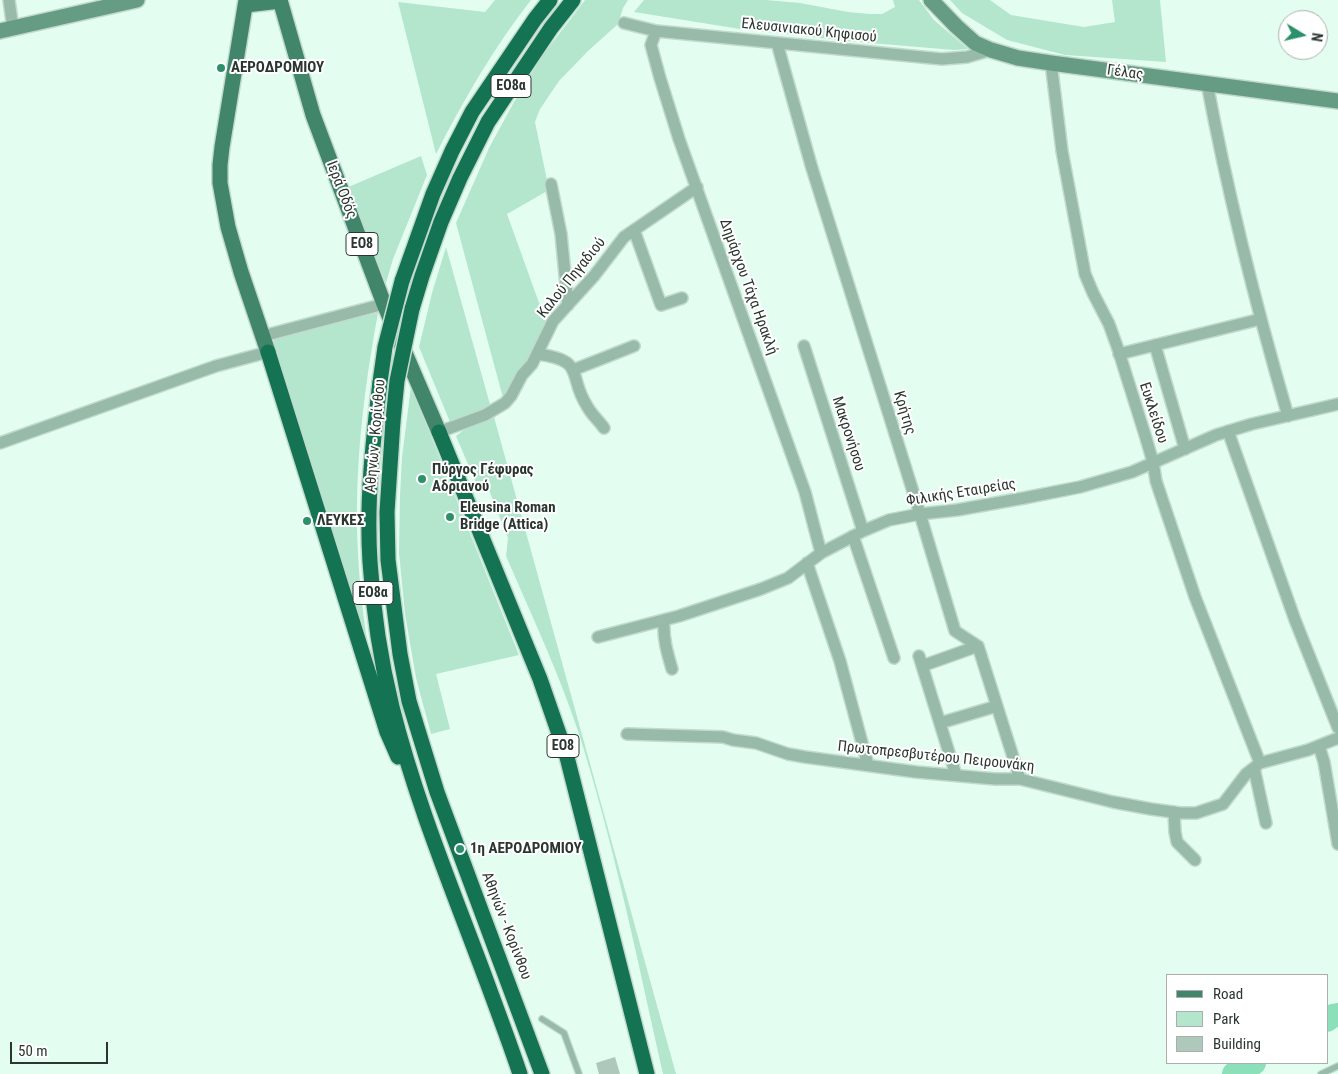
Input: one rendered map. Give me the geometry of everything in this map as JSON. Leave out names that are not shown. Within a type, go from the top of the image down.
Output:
[{"type":"highway","name":"Αθηνών - Κορίνθου","points":[[520,1074],[419,799],[392,707],[379,634],[370,562],[368,511],[372,454],[386,347],[402,281],[425,216],[452,151],[472,112],[529,26],[550,0]]},
{"type":"highway","name":"Αθηνών - Κορίνθου","points":[[542,1074],[437,792],[410,702],[400,654],[388,560],[387,512],[397,381],[412,309],[433,244],[460,178],[488,122],[550,28],[573,0]]},
{"type":"highway","points":[[268,352],[387,732],[419,799]]},
{"type":"highway","name":"ΕΟ8","points":[[439,432],[540,679],[567,757],[647,1074]]},
{"type":"main road","points":[[268,352],[228,227],[220,183],[222,147],[246,2],[280,0]]},
{"type":"main road","name":"Ιερά Οδός","points":[[280,0],[313,116],[384,304],[439,432]]},
{"type":"main road","name":"Γέλας","points":[[931,0],[975,43],[1018,58],[1338,101]]},
{"type":"main road","points":[[7,30],[128,1]]},
{"type":"main road","points":[[1321,98],[1338,95]]},
{"type":"street","points":[[7,30],[9,0]]},
{"type":"street","name":"Ελευσινιακού Κηφισού","points":[[624,23],[656,31],[942,59],[967,57],[991,50]]},
{"type":"street","name":"Δημάρχου Τάχα Ηρακλή","points":[[656,31],[651,45],[679,138],[805,492],[821,553]]},
{"type":"street","name":"Κρήτης","points":[[777,43],[811,165],[956,631],[978,646]]},
{"type":"street","name":"Ευκλείδου","points":[[1051,63],[1062,151],[1085,274],[1109,324],[1153,462],[1156,481],[1195,597],[1257,766],[1266,823]]},
{"type":"street","points":[[1207,83],[1235,215],[1288,416]]},
{"type":"street","points":[[551,184],[561,234],[568,305]]},
{"type":"street","name":"Καλού Πηγαδιού","points":[[439,432],[485,415],[505,403],[511,396],[522,374],[532,364],[538,354],[553,321],[594,276],[624,237],[697,188]]},
{"type":"street","points":[[634,230],[662,305],[682,298]]},
{"type":"street","points":[[263,336],[384,304]]},
{"type":"street","points":[[1119,354],[1261,319]]},
{"type":"street","points":[[1155,345],[1184,449]]},
{"type":"street","points":[[573,370],[634,346]]},
{"type":"street","name":"Μακρονήσου","points":[[804,346],[894,658]]},
{"type":"street","points":[[0,443],[216,366],[268,352]]},
{"type":"street","points":[[538,354],[558,358],[566,362],[573,370],[587,407],[604,428]]},
{"type":"street","name":"Φιλικής Εταιρείας","points":[[598,636],[679,616],[761,590],[788,578],[821,553],[889,520],[957,510],[1080,487],[1132,472],[1228,431],[1338,404]]},
{"type":"street","points":[[1228,431],[1295,620],[1338,728]]},
{"type":"street","points":[[807,563],[840,660],[868,765]]},
{"type":"street","points":[[664,620],[663,635],[672,670]]},
{"type":"street","points":[[956,775],[920,661],[978,646],[1020,779]]},
{"type":"street","points":[[940,723],[997,706]]},
{"type":"street","name":"Πρωτοπρεσβυτέρου Πειρουνάκη","points":[[627,734],[723,737],[756,743],[788,754],[916,772],[1020,779],[1114,802],[1174,812],[1196,813],[1223,804],[1246,774],[1257,766]]},
{"type":"street","points":[[1257,766],[1308,750],[1338,738]]},
{"type":"street","points":[[1319,746],[1324,762],[1338,844]]},
{"type":"street","points":[[1174,812],[1177,842],[1195,860]]},
{"type":"lane","points":[[542,1019],[564,1033],[578,1074]]},
{"type":"lane","points":[[1320,1074],[1338,1066]]},
{"type":"green space","points":[[495,0],[531,0],[504,36],[457,114],[436,154],[398,2],[485,12]]},
{"type":"green space","points":[[585,0],[628,0],[623,8],[618,24],[559,81],[540,109],[535,122],[549,190],[507,214],[546,322],[525,364],[503,398],[456,223],[489,148],[514,102],[543,55]]},
{"type":"green space","points":[[644,0],[766,0],[800,3],[848,12],[882,14],[895,7],[893,0],[919,0],[934,20],[968,49],[954,50],[847,41],[740,29],[634,12]]},
{"type":"green space","points":[[950,0],[990,0],[1011,15],[1084,27],[1115,22],[1112,0],[1160,0],[1166,62],[1065,55],[1007,40],[962,13]]},
{"type":"green space","points":[[421,156],[427,175],[393,259],[386,283],[346,188]]},
{"type":"green space","points":[[446,247],[491,408],[450,422],[419,347],[432,293]]},
{"type":"green space","points":[[378,313],[364,403],[357,492],[360,584],[373,678],[272,344],[282,334]]},
{"type":"green space","points":[[411,387],[519,655],[436,674],[450,729],[431,734],[416,678],[405,614],[399,553],[402,457]]},
{"type":"green space","points":[[494,417],[676,1074],[663,1074],[614,858],[578,731],[553,665],[506,556],[508,538],[489,490],[476,483],[456,436],[465,429]]},
{"type":"building","points":[[615,1057],[620,1074],[599,1074],[596,1063]]},
{"type":"waterway","points":[[1328,1019],[1338,1015]]},
{"type":"waterway","points":[[1234,1074],[1252,1064]]},
{"type":"place","name":"ΑΕΡΟΔΡΟΜΙΟΥ","points":[[221,68]]},
{"type":"place","name":"Πύργος Γέφυρας Αδριανού","points":[[422,479]]},
{"type":"place","name":"Eleusina Roman Bridge (Attica)","points":[[450,517]]},
{"type":"place","name":"ΛΕΥΚΕΣ","points":[[307,521]]},
{"type":"place","name":"1η ΑΕΡΟΔΡΟΜΙΟΥ","points":[[460,849]]}]
